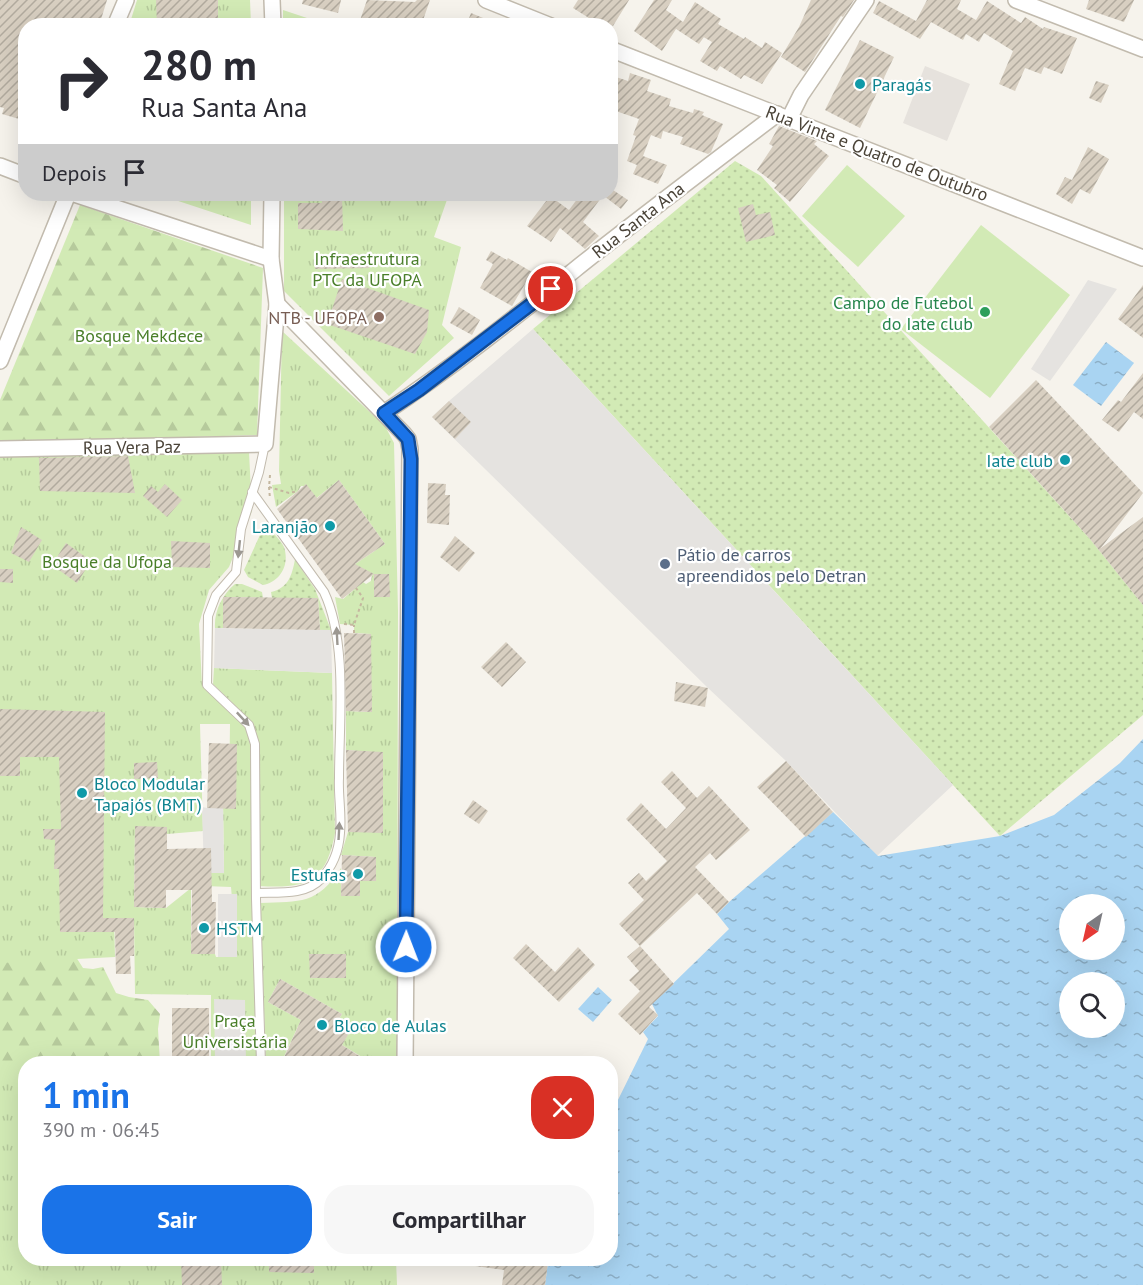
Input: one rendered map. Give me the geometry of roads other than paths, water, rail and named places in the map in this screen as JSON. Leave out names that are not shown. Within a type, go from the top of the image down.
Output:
[{"type":"street","points":[[118,18],[126,0]]},
{"type":"street","points":[[272,0],[273,18]]},
{"type":"street","points":[[486,0],[531,18]]},
{"type":"street","points":[[783,117],[867,0]]},
{"type":"street","points":[[1016,0],[1143,50]]},
{"type":"street","name":"Rua Vinte e Quatro de Outubro","points":[[618,52],[1143,258]]},
{"type":"street","name":"Rua Santa Ana","points":[[384,413],[419,390],[690,179],[783,117]]},
{"type":"street","points":[[0,166],[18,173]]},
{"type":"street","points":[[0,361],[65,201]]},
{"type":"street","points":[[95,201],[271,259]]},
{"type":"street","points":[[265,444],[277,304],[271,259],[273,201]]},
{"type":"street","points":[[277,304],[408,439],[411,459],[405,1056]]},
{"type":"street","name":"Rua Vera Paz","points":[[0,449],[265,444]]},
{"type":"lane","points":[[261,1056],[255,744],[249,725],[207,685],[208,616],[216,595],[236,572],[241,530],[265,444]]},
{"type":"lane","points":[[252,492],[324,592],[336,625],[339,681],[340,833],[334,859],[320,880],[305,889],[256,893]]},
{"type":"water","points":[[1106,342],[1134,363],[1101,406],[1073,385]]},
{"type":"water","points":[[1143,739],[1143,1285],[545,1285],[547,1266],[618,1266],[618,1100],[648,1039],[643,1032],[658,1016],[652,1004],[729,929],[717,914],[729,902],[833,812],[878,856],[1000,836],[1054,815],[1120,763]]},
{"type":"water","points":[[598,987],[612,1000],[593,1022],[578,1009]]},
{"type":"place","name":"Paragás","points":[[860,84]]},
{"type":"place","name":"Campo de Futebol do Iate club","points":[[985,312]]},
{"type":"place","name":"NTB - UFOPA","points":[[379,317]]},
{"type":"place","name":"Iate club","points":[[1065,460]]},
{"type":"place","name":"Laranjão","points":[[330,526]]},
{"type":"place","name":"Pátio de carros apreendidos pelo Detran","points":[[665,564]]},
{"type":"place","name":"Bloco Modular Tapajós (BMT)","points":[[82,793]]},
{"type":"place","name":"Estufas","points":[[358,874]]},
{"type":"place","name":"HSTM","points":[[204,928]]},
{"type":"place","name":"Bloco de Aulas","points":[[322,1025]]},
{"type":"park label","name":"Infraestrutura PTC da UFOPA","points":[[367,268]]},
{"type":"park label","name":"Bosque Mekdece","points":[[139,335]]},
{"type":"park label","name":"Bosque da Ufopa","points":[[107,561]]},
{"type":"park label","name":"Praça Universistária","points":[[235,1030]]}]
